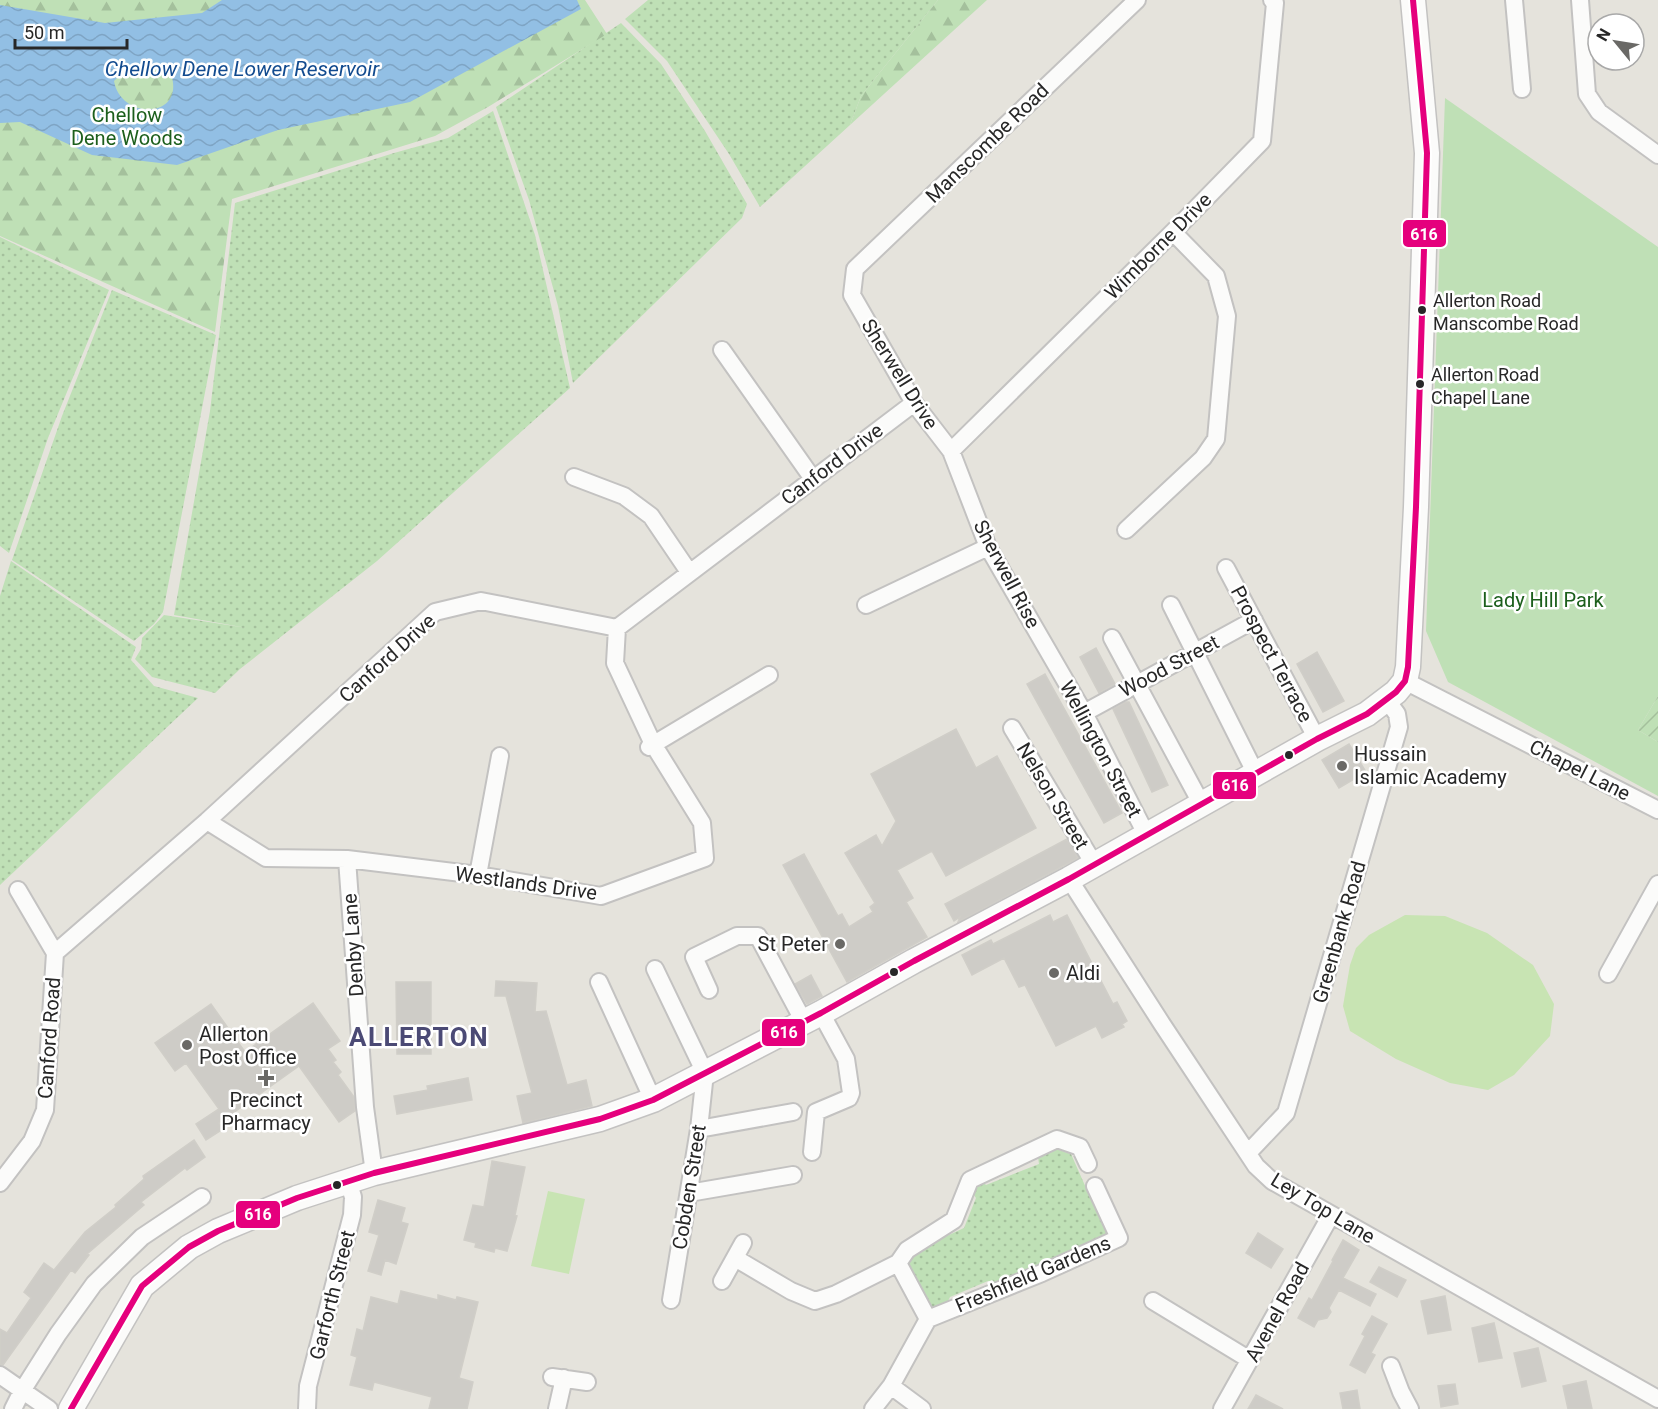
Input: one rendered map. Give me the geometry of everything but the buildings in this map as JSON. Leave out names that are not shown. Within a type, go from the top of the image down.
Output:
[{"type":"street","name":"Manscombe Road","points":[[852,295],[855,269],[1137,0]]},
{"type":"street","name":"Wimborne Drive","points":[[951,451],[1263,141],[1275,3],[1272,0]]},
{"type":"street","points":[[71,1409],[142,1286],[189,1247],[218,1231],[297,1198],[374,1173],[600,1119],[653,1100],[813,1018],[914,961],[1069,879],[1367,714],[1396,692],[1405,681],[1408,666],[1416,507],[1427,153],[1413,0]]},
{"type":"street","points":[[1514,0],[1522,89]]},
{"type":"street","points":[[1580,0],[1587,94],[1599,112],[1658,154]]},
{"type":"street","points":[[1126,530],[1203,458],[1216,439],[1227,316],[1216,276],[1173,232]]},
{"type":"street","name":"Sherwell Drive","points":[[852,295],[914,402],[951,451]]},
{"type":"street","points":[[722,350],[813,479]]},
{"type":"street","name":"Canford Drive","points":[[55,953],[207,820],[435,612],[481,601],[618,628],[914,402]]},
{"type":"street","name":"Sherwell Rise","points":[[951,451],[988,548],[1055,662]]},
{"type":"street","points":[[574,477],[624,496],[651,516],[689,572]]},
{"type":"street","points":[[866,605],[988,548]]},
{"type":"street","name":"Prospect Terrace","points":[[1226,568],[1317,740]]},
{"type":"street","points":[[1171,605],[1256,774]]},
{"type":"street","name":"Wood Street","points":[[1084,712],[1254,620]]},
{"type":"street","name":"Westlands Drive","points":[[207,820],[266,858],[346,860],[478,874],[601,896],[705,858],[702,822],[651,746],[615,663],[618,628]]},
{"type":"street","points":[[1112,638],[1202,805]]},
{"type":"street","name":"Wellington Street","points":[[1055,662],[1084,712],[1147,836]]},
{"type":"street","points":[[651,746],[769,675]]},
{"type":"street","name":"Chapel Lane","points":[[1405,681],[1658,810]]},
{"type":"street","name":"Greenbank Road","points":[[1248,1153],[1286,1113],[1400,727],[1397,714],[1386,699]]},
{"type":"street","name":"Nelson Street","points":[[1012,728],[1094,864]]},
{"type":"street","points":[[478,874],[500,756]]},
{"type":"street","name":"Denby Lane","points":[[346,860],[365,1107],[374,1173]]},
{"type":"street","name":"Ley Top Lane","points":[[1069,879],[1256,1166],[1272,1181],[1658,1399]]},
{"type":"street","points":[[1608,974],[1658,884]]},
{"type":"street","name":"Canford Road","points":[[0,1183],[32,1141],[45,1110],[55,953],[18,890]]},
{"type":"street","points":[[710,990],[694,957],[737,936],[758,936],[813,1018],[846,1059],[851,1093],[849,1098],[816,1112],[812,1152]]},
{"type":"street","points":[[655,969],[705,1073]]},
{"type":"street","points":[[599,982],[653,1100]]},
{"type":"street","name":"Cobden Street","points":[[671,1300],[699,1129],[705,1073]]},
{"type":"street","points":[[699,1129],[793,1112]]},
{"type":"street","points":[[735,1258],[791,1291],[814,1301],[836,1294],[898,1263],[907,1250],[954,1220],[970,1180],[1057,1139],[1080,1147],[1088,1164]]},
{"type":"street","points":[[689,1193],[793,1175]]},
{"type":"street","name":"Garforth Street","points":[[307,1409],[308,1386],[352,1215],[353,1197],[348,1181]]},
{"type":"street","name":"Freshfield Gardens","points":[[928,1319],[1042,1273],[1119,1238],[1095,1186]]},
{"type":"street","points":[[13,1409],[58,1334],[94,1284],[142,1237],[202,1197]]},
{"type":"street","name":"Avenel Road","points":[[1222,1409],[1331,1215]]},
{"type":"street","points":[[722,1281],[743,1243]]},
{"type":"street","points":[[873,1409],[891,1386],[928,1319],[898,1263]]},
{"type":"street","points":[[1153,1300],[1250,1360]]},
{"type":"street","points":[[1391,1366],[1410,1409]]},
{"type":"street","points":[[0,1375],[49,1409]]},
{"type":"street","points":[[557,1409],[558,1378],[587,1382]]},
{"type":"street","points":[[891,1386],[922,1409]]},
{"type":"green space","name":"Chellow Dene Woods","points":[[0,0],[585,0],[607,34],[488,107],[435,136],[232,199],[215,332],[0,236]]},
{"type":"green space","points":[[648,0],[938,0],[861,96],[850,125],[760,207],[729,154],[667,61],[625,19]]},
{"type":"green space","points":[[938,0],[987,0],[850,125],[861,96]]},
{"type":"green space","points":[[621,23],[661,64],[705,131],[747,204],[742,218],[573,383],[558,306],[529,200],[496,107]]},
{"type":"green space","name":"Lady Hill Park","points":[[1445,98],[1658,247],[1658,696],[1638,730],[1658,742],[1658,796],[1448,682],[1426,631]]},
{"type":"green space","points":[[493,111],[535,235],[570,388],[377,561],[240,669],[215,693],[152,677],[135,659],[141,649],[142,638],[164,615],[247,628],[174,615],[210,411],[235,203],[448,138]]},
{"type":"green space","points":[[0,237],[109,290],[48,438],[9,553],[0,546]]},
{"type":"green space","points":[[112,290],[216,335],[163,612],[154,624],[134,641],[12,560],[62,416]]},
{"type":"green space","points":[[11,561],[136,647],[131,660],[154,686],[198,698],[0,885],[0,596]]},
{"type":"green space","points":[[1658,696],[1658,742],[1638,730]]},
{"type":"green space","points":[[1405,915],[1445,916],[1487,933],[1533,965],[1554,1004],[1550,1036],[1514,1075],[1488,1090],[1450,1083],[1396,1059],[1350,1031],[1343,1006],[1350,965],[1356,948],[1369,935]]},
{"type":"green space","points":[[1056,1149],[1071,1154],[1102,1224],[1109,1225],[1105,1238],[998,1286],[988,1281],[950,1297],[944,1309],[933,1310],[927,1305],[908,1263],[912,1252],[964,1228],[976,1198],[972,1192],[973,1187],[982,1181],[986,1185],[1039,1164],[1038,1157]]},
{"type":"green space","points":[[548,1191],[585,1199],[569,1274],[531,1266]]},
{"type":"water","name":"Chellow Dene Lower Reservoir","points":[[222,0],[577,0],[581,9],[410,102],[278,130],[177,165],[92,155],[20,122],[0,123],[0,5],[105,23],[202,13]],"holes":[[[139,66],[159,68],[171,74],[173,89],[169,100],[161,107],[139,108],[128,103],[119,94],[114,81],[122,73]]]},
{"type":"transit line","name":"616","points":[[71,1409],[142,1286],[189,1247],[218,1231],[297,1198],[374,1173],[600,1119],[653,1100],[821,1013],[1069,879],[1317,739],[1367,714],[1396,692],[1405,681],[1408,667],[1416,507],[1427,153],[1413,0]]},
{"type":"place","name":"Allerton Road Manscombe Road","points":[[1422,310]]},
{"type":"place","name":"Allerton Road Chapel Lane","points":[[1420,384]]},
{"type":"place","name":"Hussain Islamic Academy","points":[[1342,766]]},
{"type":"place","name":"St Peter","points":[[840,944]]},
{"type":"place","name":"Aldi","points":[[1054,973]]},
{"type":"place","name":"Allerton Post Office","points":[[187,1045]]},
{"type":"place","name":"Precinct Pharmacy","points":[[266,1078]]},
{"type":"district","name":"ALLERTON","points":[[419,1037]]}]
